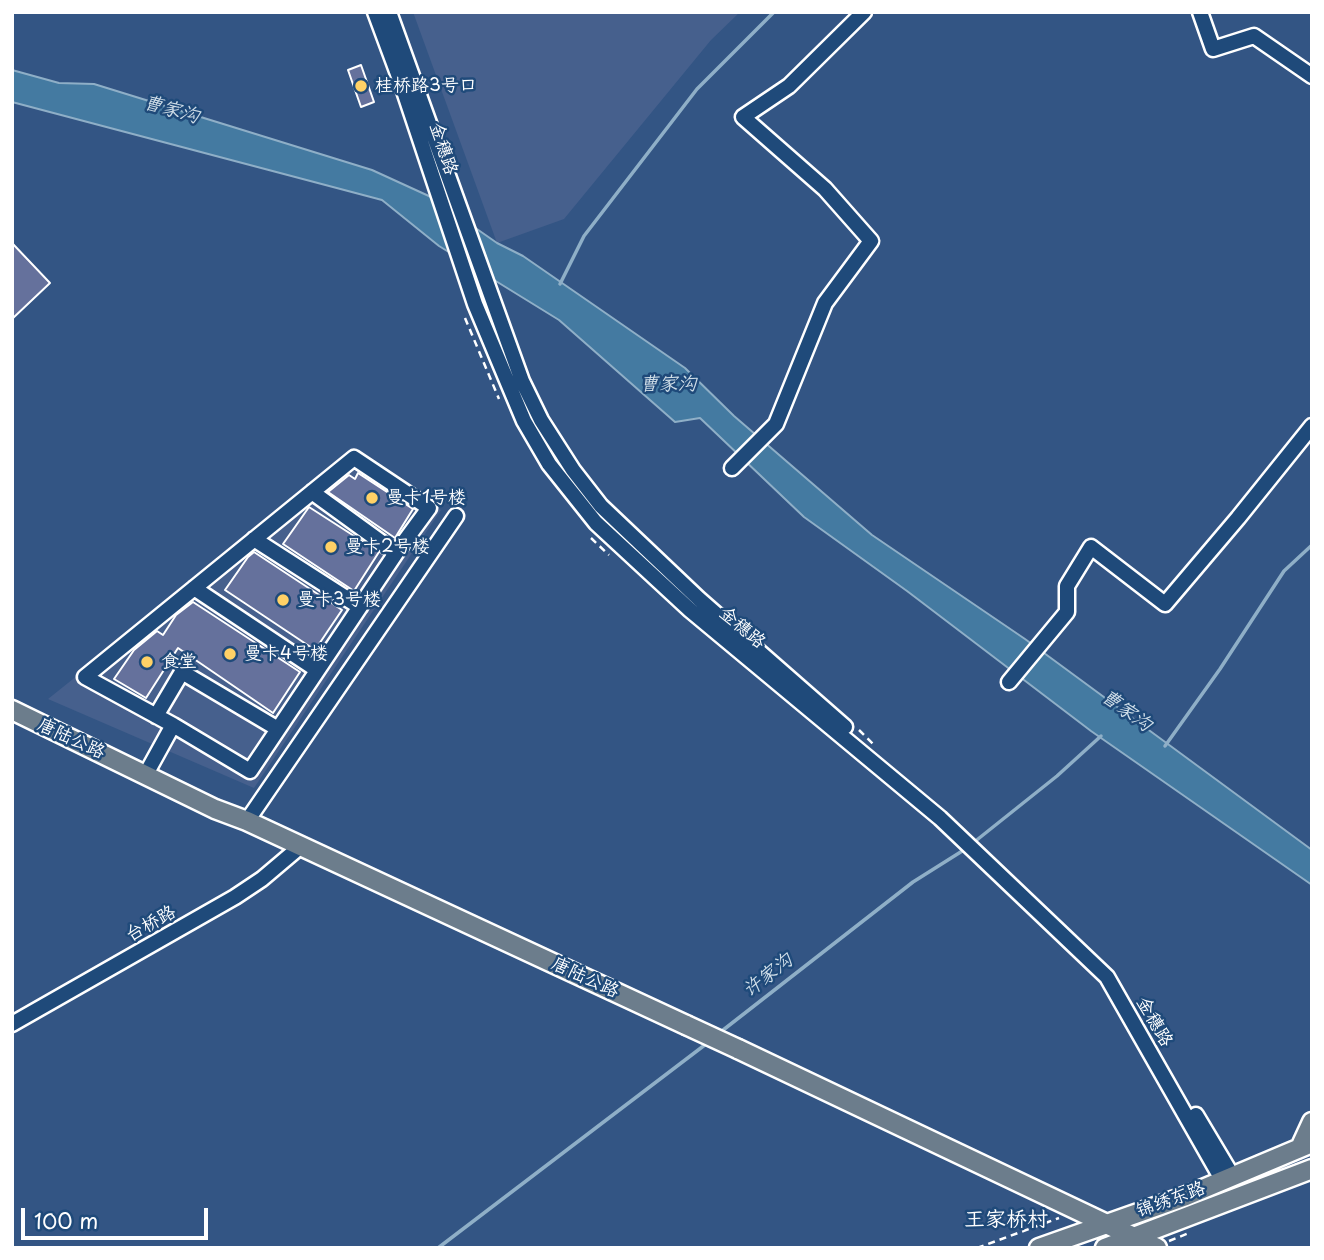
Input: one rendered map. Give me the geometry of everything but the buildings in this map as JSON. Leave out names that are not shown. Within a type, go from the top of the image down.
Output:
[{"type":"main road","name":"唐陆公路","points":[[12,710],[215,809],[247,821],[738,1049],[1157,1248]]},
{"type":"main road","name":"锦绣东路","points":[[1039,1248],[1228,1179],[1306,1146],[1312,1122]]},
{"type":"main road","name":"锦绣东路","points":[[1105,1248],[1310,1171]]},
{"type":"street","name":"金穗路","points":[[375,12],[430,146],[455,192],[522,381],[541,420],[573,470],[601,506],[699,599],[1113,971],[1228,1179]]},
{"type":"street","name":"金穗路","points":[[389,12],[430,146],[436,190],[475,304],[524,421],[549,464],[596,523],[690,610],[942,816]]},
{"type":"street","points":[[732,468],[776,424],[825,303],[870,241],[825,189],[743,117],[789,86],[864,12]]},
{"type":"street","points":[[1200,12],[1213,49],[1254,36],[1312,76]]},
{"type":"street","points":[[1009,682],[1067,612],[1067,586],[1091,547],[1165,604],[1312,426]]},
{"type":"street","points":[[354,458],[429,508],[396,552],[250,771],[85,677],[254,539],[354,458]]},
{"type":"street","points":[[312,492],[396,552]]},
{"type":"street","points":[[247,821],[456,516]]},
{"type":"street","points":[[254,539],[360,607]]},
{"type":"street","points":[[194,588],[317,670]]},
{"type":"street","points":[[156,716],[183,672],[278,729]]},
{"type":"street","points":[[146,774],[173,725]]},
{"type":"street","name":"台桥路","points":[[12,1024],[201,918],[262,878],[301,846]]},
{"type":"path","points":[[858,730],[878,748]]},
{"type":"path","points":[[976,1248],[1080,1210]]},
{"type":"shaded area","points":[[413,12],[740,12],[711,40],[564,219],[497,243]]},
{"type":"shaded area","points":[[357,452],[441,510],[254,788],[48,699]]},
{"type":"water","name":"曹家沟","points":[[12,70],[59,83],[94,84],[372,170],[431,197],[497,243],[523,256],[685,368],[734,416],[872,535],[1025,639],[1312,850],[1312,885],[1091,731],[907,591],[804,517],[700,418],[675,422],[559,320],[439,246],[382,200],[12,102]]},
{"type":"waterway","points":[[560,284],[584,236],[697,89],[774,12]]},
{"type":"waterway","points":[[1165,746],[1220,669],[1284,571],[1312,545]]},
{"type":"waterway","name":"许家沟","points":[[973,843],[1057,776],[1101,736]]},
{"type":"waterway","name":"许家沟","points":[[718,1034],[913,882],[967,848]]},
{"type":"waterway","name":"许家沟","points":[[438,1248],[710,1041]]},
{"type":"place","name":"桂桥路3号口","points":[[361,86]]},
{"type":"place","name":"曼卡1号楼","points":[[372,498]]},
{"type":"place","name":"曼卡2号楼","points":[[331,547]]},
{"type":"place","name":"曼卡3号楼","points":[[283,600]]},
{"type":"place","name":"曼卡4号楼","points":[[230,654]]},
{"type":"place","name":"食堂","points":[[147,662]]},
{"type":"district","name":"王家桥村","points":[[1006,1220]]}]
